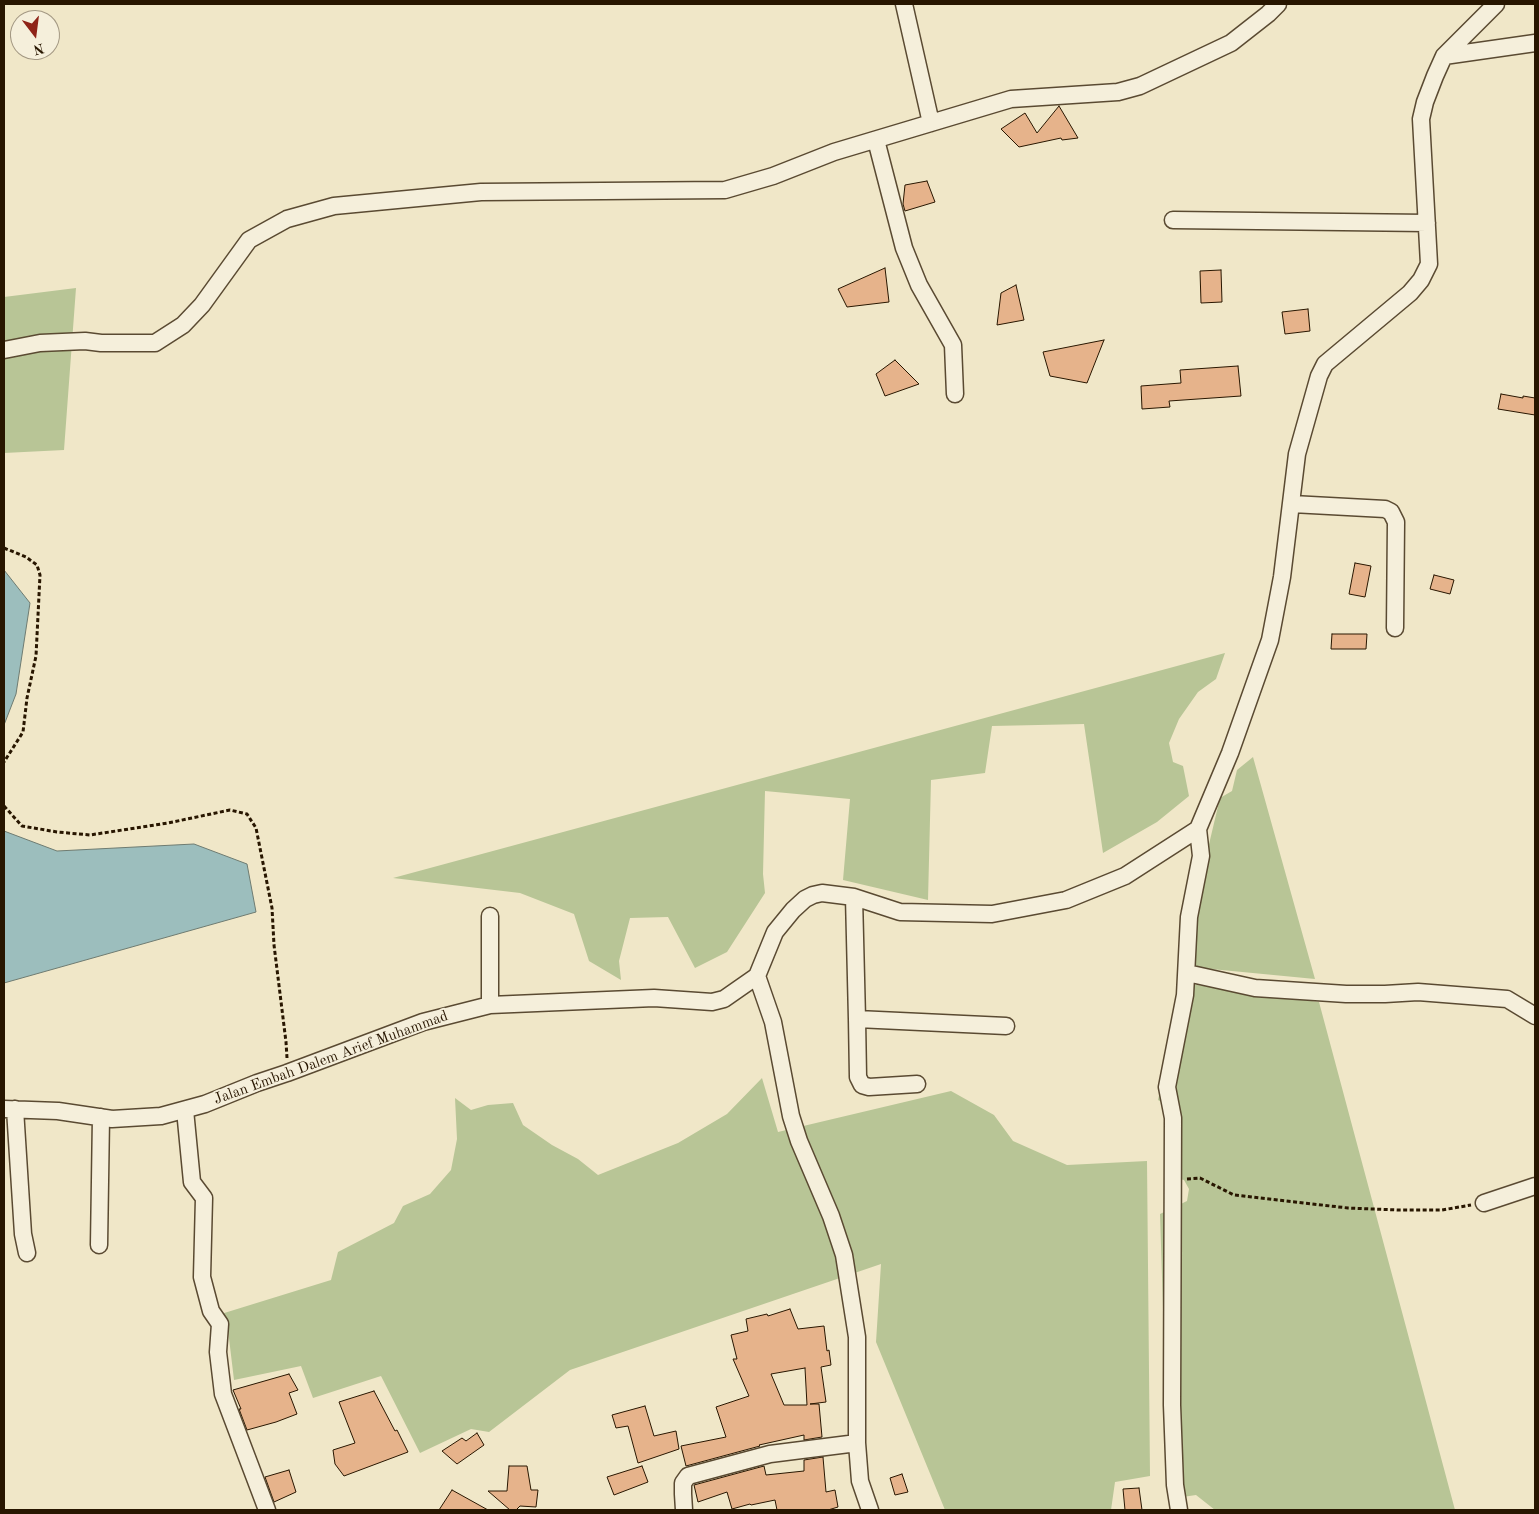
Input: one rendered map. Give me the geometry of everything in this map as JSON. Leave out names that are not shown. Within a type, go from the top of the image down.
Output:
[{"type":"street","points":[[904,4],[931,123]]},
{"type":"street","points":[[4,350],[40,343],[155,343],[183,325],[202,305],[249,240],[287,219],[334,206],[480,192],[725,190],[773,176],[834,152],[1011,99],[1118,92],[1140,86],[1231,43],[1278,4]]},
{"type":"street","points":[[1179,1510],[1175,1485],[1172,1405],[1174,1180],[1173,1118],[1168,1087],[1185,995],[1189,917],[1201,856],[1198,829],[1230,753],[1270,640],[1282,577],[1297,454],[1322,368],[1410,293],[1421,280],[1429,264],[1421,119],[1435,76],[1444,56],[1496,4]]},
{"type":"street","points":[[1444,56],[1535,42]]},
{"type":"street","points":[[876,140],[904,248],[919,285],[953,345],[955,394]]},
{"type":"street","points":[[1173,220],[1427,223]]},
{"type":"street","points":[[1292,504],[1385,509],[1391,512],[1396,522],[1395,628]]},
{"type":"street","points":[[870,1510],[860,1481],[857,1443],[857,1337],[844,1255],[831,1216],[799,1141],[791,1116],[773,1022],[757,976],[774,932],[805,899],[822,894],[854,896],[900,912],[992,914],[1066,900],[1125,876],[1198,829]]},
{"type":"street","points":[[854,896],[858,1078],[862,1085],[869,1087],[917,1084]]},
{"type":"street","points":[[490,916],[490,1005]]},
{"type":"street","points":[[1187,973],[1255,988],[1346,994],[1418,992],[1508,999],[1535,1016]]},
{"type":"street","name":"Jalan Embah Dalem Arief Muhammad","points":[[10,1109],[58,1111],[112,1119],[161,1116],[185,1110],[423,1022],[490,1005],[654,998],[712,1002],[724,999],[757,976]]},
{"type":"street","points":[[857,1019],[1006,1026]]},
{"type":"street","points":[[10,1109],[23,1234],[27,1253]]},
{"type":"street","points":[[185,1110],[192,1182],[204,1198],[202,1277],[211,1311],[220,1324],[218,1352],[223,1394],[267,1510]]},
{"type":"street","points":[[99,1245],[102,1117]]},
{"type":"street","points":[[1484,1203],[1535,1186]]},
{"type":"street","points":[[684,1510],[683,1483],[688,1476],[770,1454],[857,1443]]},
{"type":"path","points":[[4,548],[26,556],[37,565],[40,575],[36,656],[23,732],[4,762]]},
{"type":"path","points":[[4,806],[22,826],[90,835],[159,825],[230,810],[247,814],[256,828],[272,908],[274,945],[286,1042],[287,1073]]},
{"type":"path","points":[[1174,1180],[1200,1178],[1234,1195],[1348,1208],[1442,1210],[1484,1203]]},
{"type":"green space","points":[[76,288],[64,450],[4,453],[4,297]]},
{"type":"green space","points":[[1225,653],[1216,679],[1198,692],[1179,719],[1169,743],[1173,762],[1183,766],[1189,796],[1157,822],[1103,853],[1084,724],[992,726],[985,773],[931,780],[928,900],[843,880],[850,799],[765,791],[763,874],[765,893],[727,952],[695,968],[668,917],[630,918],[619,961],[621,980],[589,961],[574,914],[520,893],[393,878]]},
{"type":"green space","points":[[1253,757],[1315,979],[1180,966],[1220,798],[1232,791],[1237,770]]},
{"type":"green space","points":[[1183,983],[1319,1002],[1455,1510],[1215,1510],[1196,1495],[1169,1499],[1160,1214],[1187,1201],[1189,1189],[1184,1180],[1164,1176],[1173,1109],[1158,1100]]},
{"type":"green space","points":[[762,1078],[778,1132],[951,1091],[994,1115],[1013,1141],[1067,1165],[1147,1161],[1150,1476],[1115,1482],[1111,1510],[945,1510],[876,1342],[881,1264],[570,1370],[489,1432],[471,1429],[420,1453],[381,1376],[313,1398],[301,1366],[234,1380],[228,1330],[221,1314],[331,1280],[338,1252],[394,1223],[403,1206],[430,1194],[451,1170],[457,1139],[455,1098],[471,1110],[488,1105],[513,1103],[523,1125],[552,1145],[578,1159],[598,1175],[678,1143],[727,1114]]},
{"type":"water","points":[[4,570],[30,603],[16,694],[4,725]]},
{"type":"water","points":[[4,831],[57,851],[194,844],[247,864],[256,912],[4,983]]},
{"type":"building","points":[[1059,106],[1078,138],[1062,140],[1061,138],[1019,147],[1001,129],[1025,113],[1037,133]]},
{"type":"building","points":[[927,181],[935,202],[905,211],[903,204],[905,185]]},
{"type":"building","points":[[885,268],[889,302],[847,307],[838,289]]},
{"type":"building","points":[[1221,270],[1222,302],[1201,303],[1200,271]]},
{"type":"building","points":[[1016,285],[1024,320],[997,325],[1001,293]]},
{"type":"building","points":[[1308,309],[1310,331],[1285,334],[1282,312]]},
{"type":"building","points":[[1104,340],[1087,383],[1050,376],[1043,352]]},
{"type":"building","points":[[895,360],[919,384],[885,396],[876,374]]},
{"type":"building","points":[[1238,366],[1241,396],[1169,401],[1170,407],[1142,409],[1141,386],[1181,383],[1180,370]]},
{"type":"building","points":[[1501,394],[1535,398],[1535,415],[1498,409]]},
{"type":"building","points":[[1355,563],[1371,566],[1365,597],[1349,594]]},
{"type":"building","points":[[1434,575],[1454,580],[1450,594],[1430,589]]},
{"type":"building","points":[[1332,634],[1367,634],[1366,649],[1331,649]]},
{"type":"building","points":[[790,1309],[798,1329],[824,1326],[831,1365],[821,1367],[826,1402],[810,1404],[819,1404],[822,1437],[804,1440],[804,1435],[759,1445],[686,1466],[681,1446],[726,1437],[716,1407],[749,1396],[733,1359],[737,1359],[731,1335],[748,1331],[746,1319],[767,1314],[768,1316]],"holes":[[[805,1368],[807,1405],[784,1405],[771,1374]]]},
{"type":"building","points":[[289,1374],[298,1390],[289,1393],[297,1414],[247,1430],[233,1390]]},
{"type":"building","points":[[374,1391],[408,1452],[344,1476],[335,1464],[333,1450],[355,1443],[339,1402]]},
{"type":"building","points":[[645,1406],[654,1436],[676,1431],[679,1449],[638,1463],[628,1426],[616,1428],[612,1415]]},
{"type":"building","points":[[477,1433],[484,1445],[457,1464],[442,1451],[462,1438],[466,1441]]},
{"type":"building","points":[[823,1457],[826,1492],[835,1490],[838,1507],[828,1510],[777,1510],[775,1500],[732,1509],[727,1492],[698,1502],[694,1485],[764,1466],[766,1475],[804,1471],[804,1460]]},
{"type":"building","points":[[509,1466],[527,1466],[531,1490],[538,1490],[536,1507],[520,1506],[516,1510],[510,1510],[488,1491],[507,1491]]},
{"type":"building","points":[[642,1466],[648,1482],[614,1495],[607,1477]]},
{"type":"building","points":[[289,1470],[296,1492],[274,1502],[265,1477]]},
{"type":"building","points":[[902,1474],[908,1492],[895,1495],[890,1478]]},
{"type":"building","points":[[1139,1488],[1142,1510],[1125,1510],[1123,1489]]},
{"type":"building","points":[[452,1490],[488,1510],[439,1510]]}]
